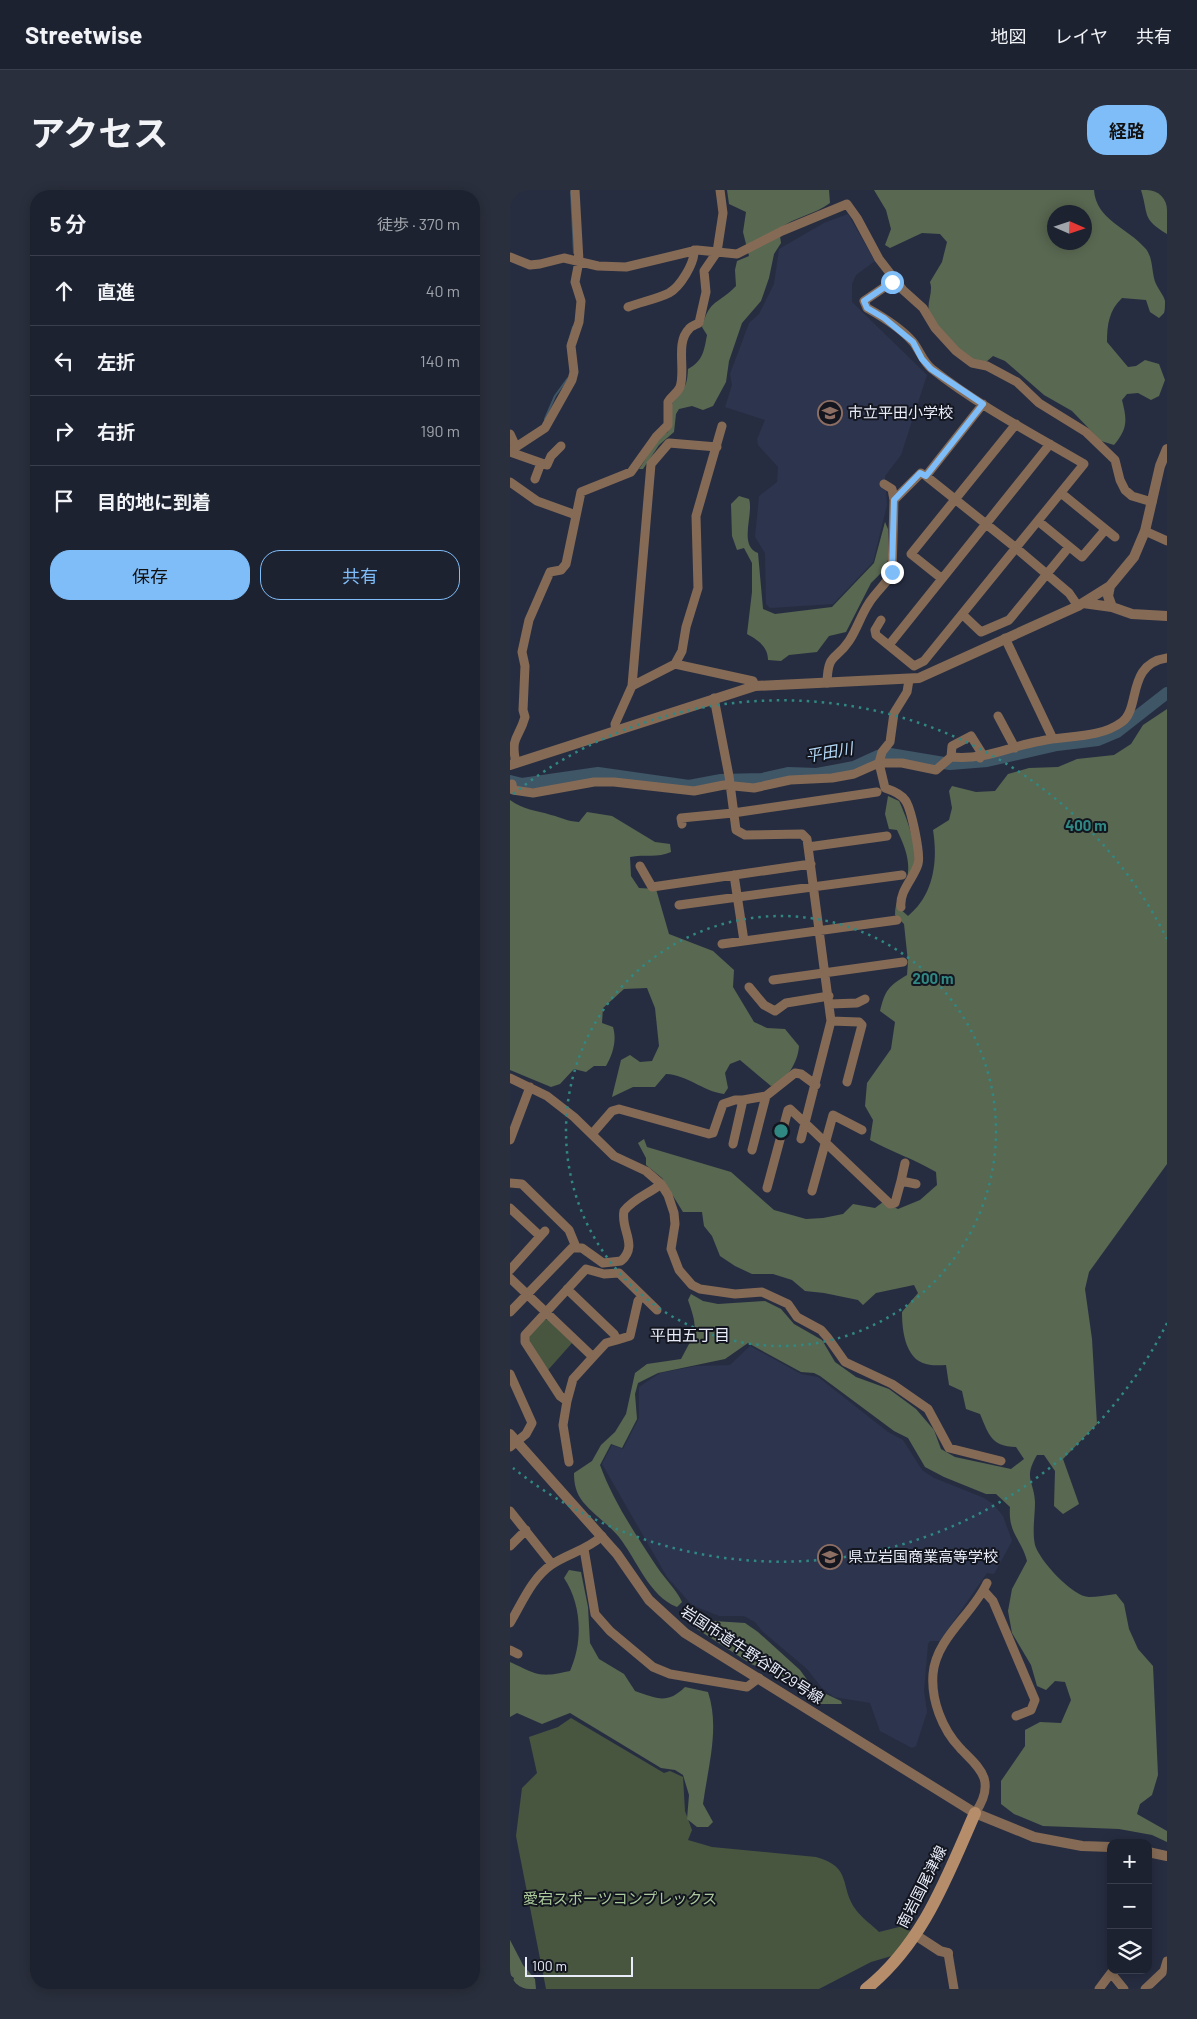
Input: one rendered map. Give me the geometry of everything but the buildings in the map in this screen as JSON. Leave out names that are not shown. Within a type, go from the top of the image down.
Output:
[{"type":"main road","name":"南岩国尾津線","points":[[866,1989],[898,1961],[917,1936],[975,1813]]},
{"type":"street","points":[[512,445],[545,428],[572,380],[574,372],[571,346],[580,316],[581,301],[575,282],[579,260],[575,190]]},
{"type":"street","points":[[720,190],[723,213],[718,252],[704,271],[706,292],[699,323],[687,330],[684,336],[682,378],[679,389],[668,402],[668,425],[656,437],[631,472],[581,492],[566,564],[561,570],[550,572],[541,588],[525,636],[522,652],[525,666],[524,717],[514,738],[513,764],[755,686],[909,680],[935,672],[1080,604],[1110,586],[1134,557],[1145,531],[1160,466],[1167,449]]},
{"type":"street","points":[[510,258],[530,264],[540,264],[564,258],[598,266],[626,268],[694,250],[729,254],[746,250],[847,204],[857,218],[879,259],[895,280],[923,308],[935,328],[963,357],[972,363],[987,366],[1017,382],[1038,403],[1086,432],[1116,460],[1120,480],[1125,490],[1132,496],[1152,502]]},
{"type":"street","points":[[628,307],[670,292],[683,278],[694,258],[694,250]]},
{"type":"street","points":[[882,620],[875,630],[876,635],[914,666],[924,661],[1084,464],[983,404],[931,369],[922,359],[913,342],[884,318],[867,308],[864,301],[895,280]]},
{"type":"street","points":[[926,476],[983,404]]},
{"type":"street","points":[[941,578],[911,554],[1016,424]]},
{"type":"street","points":[[632,686],[676,664],[682,651],[686,628],[698,588],[696,516],[722,426]]},
{"type":"street","points":[[616,731],[615,724],[632,686],[651,464],[669,443],[717,447]]},
{"type":"street","points":[[889,645],[1050,444]]},
{"type":"street","points":[[512,445],[547,464],[561,446]]},
{"type":"street","points":[[535,479],[541,462]]},
{"type":"street","points":[[894,500],[920,473],[1016,548],[1080,604],[1112,606],[1132,614],[1167,616]]},
{"type":"street","points":[[510,482],[537,501],[576,515]]},
{"type":"street","points":[[827,683],[830,660],[850,639],[868,605],[879,588],[888,582],[892,572],[894,500],[892,490],[884,484]]},
{"type":"street","points":[[1061,493],[1114,537]]},
{"type":"street","points":[[1038,521],[1082,557],[1105,530]]},
{"type":"street","points":[[1145,531],[1165,537]]},
{"type":"street","points":[[962,614],[981,632],[1009,620],[1068,547]]},
{"type":"street","points":[[1110,586],[1108,596],[1112,606]]},
{"type":"street","points":[[1005,638],[1053,739]]},
{"type":"street","points":[[950,758],[980,758],[1053,739],[1081,736],[1112,728],[1123,722],[1130,710],[1133,691],[1141,675],[1156,661],[1167,658]]},
{"type":"street","points":[[676,664],[753,681],[755,686]]},
{"type":"street","points":[[512,784],[513,790],[533,793],[594,782],[614,782],[694,791],[729,781],[754,788],[790,780],[832,778],[854,774],[881,758],[890,742],[894,714],[907,692],[909,680]]},
{"type":"street","points":[[714,698],[736,830],[745,835],[802,834],[807,839],[830,1000],[831,1020],[801,1139]]},
{"type":"street","points":[[998,716],[1015,748]]},
{"type":"street","points":[[881,758],[936,770],[942,767],[950,758],[952,746],[971,736],[981,752],[980,758]]},
{"type":"street","points":[[881,758],[885,788],[904,798],[908,805],[913,833],[919,847],[918,864],[902,895],[901,907]]},
{"type":"street","points":[[682,824],[681,818],[733,813],[878,792]]},
{"type":"street","points":[[808,847],[887,836]]},
{"type":"street","points":[[640,866],[652,887],[810,864]]},
{"type":"street","points":[[734,875],[744,941]]},
{"type":"street","points":[[679,905],[902,876]]},
{"type":"street","points":[[722,944],[897,920]]},
{"type":"street","points":[[772,980],[903,962]]},
{"type":"street","points":[[749,988],[764,1005],[775,1010],[786,1003],[830,1000],[857,1002],[865,1000]]},
{"type":"street","points":[[831,1020],[859,1022],[862,1025],[848,1082]]},
{"type":"street","points":[[592,1134],[612,1111],[619,1109],[709,1134],[713,1133],[723,1104],[735,1100],[766,1096],[795,1072],[816,1085]]},
{"type":"street","points":[[510,1078],[547,1096],[592,1134],[614,1156],[646,1171],[661,1184],[668,1195],[674,1213],[675,1224],[671,1249],[679,1270],[692,1285],[700,1289],[735,1294],[762,1292],[788,1304],[797,1317],[821,1330],[845,1362],[892,1384],[922,1405],[933,1416],[949,1448],[1001,1461]]},
{"type":"street","points":[[510,1140],[530,1087]]},
{"type":"street","points":[[752,1150],[766,1096]]},
{"type":"street","points":[[733,1144],[743,1100]]},
{"type":"street","points":[[767,1188],[788,1110],[790,1109],[890,1204],[895,1203],[905,1163]]},
{"type":"street","points":[[812,1191],[833,1115],[862,1130]]},
{"type":"street","points":[[900,1181],[916,1184]]},
{"type":"street","points":[[510,1183],[522,1184],[569,1230],[576,1247]]},
{"type":"street","points":[[510,1312],[568,1250],[576,1247],[582,1248],[603,1263],[621,1261],[628,1253],[630,1243],[624,1225],[624,1211],[633,1201],[651,1192],[661,1184]]},
{"type":"street","points":[[510,1270],[543,1234],[511,1211]]},
{"type":"street","points":[[568,1401],[560,1396],[526,1342],[525,1335],[586,1269],[592,1269],[604,1274],[619,1273],[657,1310]]},
{"type":"street","points":[[510,1278],[593,1357]]},
{"type":"street","points":[[567,1289],[614,1334],[617,1340]]},
{"type":"street","points":[[569,1462],[562,1425],[573,1379],[606,1343],[630,1336],[638,1301],[642,1296]]},
{"type":"street","points":[[510,1374],[532,1423],[526,1434],[512,1441]]},
{"type":"street","name":"岩国市道牛野谷町29号線","points":[[512,1441],[602,1536],[649,1600],[685,1633],[975,1813],[1034,1837],[1082,1846],[1107,1847]]},
{"type":"street","points":[[510,1511],[552,1564]]},
{"type":"street","points":[[510,1546],[526,1530]]},
{"type":"street","points":[[510,1623],[535,1580],[552,1564],[584,1549],[602,1536]]},
{"type":"street","points":[[584,1549],[595,1614],[610,1631],[653,1667],[670,1674],[747,1687],[759,1678]]},
{"type":"street","points":[[975,1813],[982,1802],[985,1790],[984,1778],[956,1744],[942,1721],[936,1703],[933,1672],[936,1660],[945,1644],[986,1587],[1035,1700],[1031,1710],[1016,1716]]},
{"type":"street","points":[[1152,1853],[1167,1856]]},
{"type":"street","points":[[917,1936],[940,1951],[948,1953],[954,1989]]},
{"type":"street","points":[[1145,1989],[1165,1973],[1167,1960]]},
{"type":"street","points":[[1099,1989],[1111,1973],[1124,1989]]},
{"type":"shaded area","name":"市立平田小学校","points":[[848,214],[875,261],[856,275],[852,284],[852,302],[927,375],[901,455],[885,476],[887,505],[873,562],[833,604],[770,608],[766,604],[765,553],[755,537],[759,496],[777,482],[778,467],[758,445],[757,439],[765,420],[725,407],[732,385],[730,374],[749,323],[759,314],[774,284],[779,249],[824,223]]},
{"type":"shaded area","name":"県立岩国商業高等学校","points":[[750,1346],[801,1374],[818,1377],[888,1432],[903,1440],[922,1470],[934,1478],[984,1498],[993,1504],[1003,1516],[1012,1541],[994,1574],[987,1573],[940,1641],[930,1641],[928,1644],[924,1691],[927,1712],[916,1746],[912,1748],[880,1731],[870,1703],[834,1697],[822,1688],[807,1669],[762,1631],[755,1622],[744,1616],[719,1616],[692,1605],[667,1577],[602,1464],[612,1445],[623,1449],[639,1418],[639,1387],[660,1373],[696,1366],[730,1365]]},
{"type":"green space","points":[[727,190],[829,190],[830,203],[779,229],[781,243],[774,254],[769,278],[761,301],[742,323],[729,361],[726,382],[713,406],[703,410],[692,406],[679,409],[676,414],[674,432],[659,445],[643,469],[639,469],[654,445],[668,432],[672,404],[685,387],[688,369],[697,363],[702,355],[707,335],[702,327],[708,311],[736,286],[735,270],[737,261],[749,256],[743,232],[746,212],[729,204]]},
{"type":"green space","points":[[874,190],[1094,190],[1100,209],[1114,223],[1138,241],[1148,252],[1154,280],[1165,301],[1164,313],[1159,318],[1150,312],[1146,300],[1122,298],[1112,313],[1108,324],[1107,336],[1107,342],[1128,367],[1136,366],[1145,360],[1159,364],[1165,380],[1159,396],[1151,400],[1138,393],[1127,394],[1122,400],[1125,413],[1124,429],[1114,445],[1101,441],[1072,411],[1044,395],[1005,361],[993,356],[986,362],[970,360],[954,347],[942,333],[932,321],[929,312],[930,282],[942,262],[947,242],[940,234],[922,233],[890,248],[885,245],[891,229],[886,210]]},
{"type":"green space","points":[[1141,190],[1167,190],[1167,234],[1149,220]]},
{"type":"green space","points":[[739,496],[749,499],[748,537],[752,549],[758,553],[763,609],[775,614],[832,607],[874,563],[885,522],[888,529],[888,560],[883,571],[871,583],[846,632],[829,636],[817,652],[789,655],[781,661],[768,660],[768,655],[762,644],[747,634],[752,592],[752,563],[744,548],[737,550],[732,536],[731,504]]},
{"type":"green space","points":[[1167,709],[1167,1164],[1089,1272],[1085,1289],[1092,1339],[1097,1424],[1063,1459],[1079,1504],[1063,1514],[1054,1506],[1055,1471],[1044,1455],[1037,1455],[1031,1469],[1030,1479],[1035,1502],[1034,1540],[1038,1552],[1057,1577],[1074,1591],[1089,1597],[1116,1594],[1124,1604],[1129,1629],[1138,1649],[1153,1666],[1158,1775],[1152,1795],[1140,1804],[1137,1814],[1167,1831],[1167,1842],[1152,1835],[1119,1829],[1043,1826],[1014,1814],[1001,1804],[1001,1781],[1025,1746],[1025,1730],[1040,1722],[1061,1723],[1071,1700],[1065,1682],[1055,1681],[1046,1690],[1037,1686],[1031,1665],[1012,1633],[1008,1611],[1012,1589],[1027,1561],[1011,1524],[1010,1507],[996,1494],[986,1494],[925,1467],[908,1438],[894,1431],[820,1376],[814,1373],[801,1372],[748,1343],[725,1359],[658,1373],[638,1383],[635,1394],[637,1419],[622,1448],[611,1444],[600,1465],[611,1492],[626,1518],[657,1567],[680,1597],[682,1602],[677,1607],[659,1595],[644,1576],[619,1537],[583,1502],[576,1488],[574,1473],[592,1461],[601,1445],[615,1432],[626,1414],[635,1373],[647,1364],[681,1359],[693,1336],[695,1325],[688,1300],[691,1294],[703,1301],[718,1304],[765,1301],[781,1309],[794,1324],[822,1340],[835,1362],[856,1377],[889,1389],[916,1409],[934,1430],[941,1449],[955,1457],[1011,1469],[1024,1459],[1016,1447],[996,1442],[986,1428],[980,1414],[966,1409],[962,1391],[949,1385],[946,1365],[926,1364],[919,1361],[909,1350],[904,1335],[902,1312],[918,1293],[914,1285],[876,1293],[863,1305],[858,1300],[805,1291],[792,1280],[773,1274],[752,1274],[735,1266],[720,1256],[712,1236],[704,1226],[702,1212],[683,1212],[662,1178],[646,1165],[646,1158],[638,1143],[644,1139],[647,1147],[731,1172],[774,1210],[806,1219],[843,1214],[853,1204],[875,1208],[883,1202],[898,1209],[920,1200],[937,1185],[936,1172],[870,1140],[873,1120],[865,1106],[867,1083],[891,1049],[895,1022],[880,1011],[882,1004],[888,990],[895,982],[907,975],[908,962],[904,924],[895,915],[895,910],[908,875],[908,862],[897,830],[889,829],[885,814],[888,796],[899,801],[913,841],[915,857],[913,870],[899,908],[908,916],[917,908],[929,888],[935,854],[933,830],[949,820],[952,808],[949,791],[952,786],[976,792],[995,791],[1008,774],[1029,768],[1058,767],[1077,759],[1114,755],[1131,744],[1143,725]]},
{"type":"green space","points":[[510,800],[525,808],[575,822],[579,822],[587,812],[612,816],[655,842],[670,844],[671,852],[666,854],[630,857],[631,876],[639,888],[656,889],[669,934],[713,951],[734,970],[733,987],[754,1022],[767,1028],[785,1029],[799,1046],[791,1070],[782,1080],[771,1086],[740,1060],[730,1064],[725,1073],[728,1088],[724,1094],[709,1090],[681,1077],[666,1074],[655,1087],[633,1087],[612,1097],[621,1060],[630,1055],[640,1062],[652,1061],[659,1046],[655,1008],[647,988],[624,989],[603,1008],[602,1023],[613,1027],[615,1037],[611,1057],[606,1066],[594,1066],[586,1072],[574,1069],[560,1084],[551,1087],[510,1070]]},
{"type":"green space","points":[[544,1319],[550,1320],[572,1343],[548,1370],[528,1340],[528,1336]]},
{"type":"green space","points":[[569,1570],[581,1572],[588,1607],[590,1643],[599,1659],[624,1674],[635,1691],[655,1698],[673,1696],[685,1687],[708,1692],[713,1719],[713,1734],[703,1804],[713,1822],[708,1827],[697,1827],[687,1819],[689,1795],[683,1775],[675,1770],[661,1768],[570,1713],[542,1724],[517,1713],[510,1717],[510,1662],[527,1670],[545,1675],[570,1671],[577,1648],[579,1624],[574,1600],[564,1578]]},
{"type":"green space","points":[[698,1620],[745,1623],[758,1632],[800,1670],[813,1688],[841,1701],[842,1704],[818,1704],[784,1677],[751,1664],[697,1629]]},
{"type":"green space","name":"愛宕スポーツコンプレックス","points":[[571,1718],[664,1773],[670,1771],[683,1777],[685,1811],[692,1830],[688,1840],[712,1847],[816,1857],[828,1861],[840,1872],[851,1902],[864,1919],[879,1932],[907,1925],[911,1934],[895,1955],[871,1962],[819,1989],[546,1989],[516,1836],[522,1788],[537,1773],[529,1737],[558,1727]]},
{"type":"green space","points":[[510,1940],[523,1965],[535,1979],[536,1989],[511,1989],[514,1978],[510,1975]]},
{"type":"waterway","points":[[571,192],[574,253]]},
{"type":"waterway","points":[[568,344],[573,327]]},
{"type":"waterway","points":[[545,419],[555,396],[568,378]]},
{"type":"waterway","name":"平田川","points":[[510,781],[522,784],[598,773],[689,786],[721,780],[762,779],[788,773],[817,774],[854,767],[878,756],[890,754],[950,764],[987,761],[1057,745],[1098,740],[1117,732],[1167,693]]},
{"type":"place","name":"市立平田小学校","points":[[830,413]]},
{"type":"place","name":"県立岩国商業高等学校","points":[[830,1557]]},
{"type":"district","name":"平田五丁目","points":[[690,1335]]},
{"type":"route","points":[[892,282],[864,301],[867,308],[884,318],[913,342],[922,359],[931,369],[983,404],[926,476],[920,473],[894,500],[892,572]]}]
